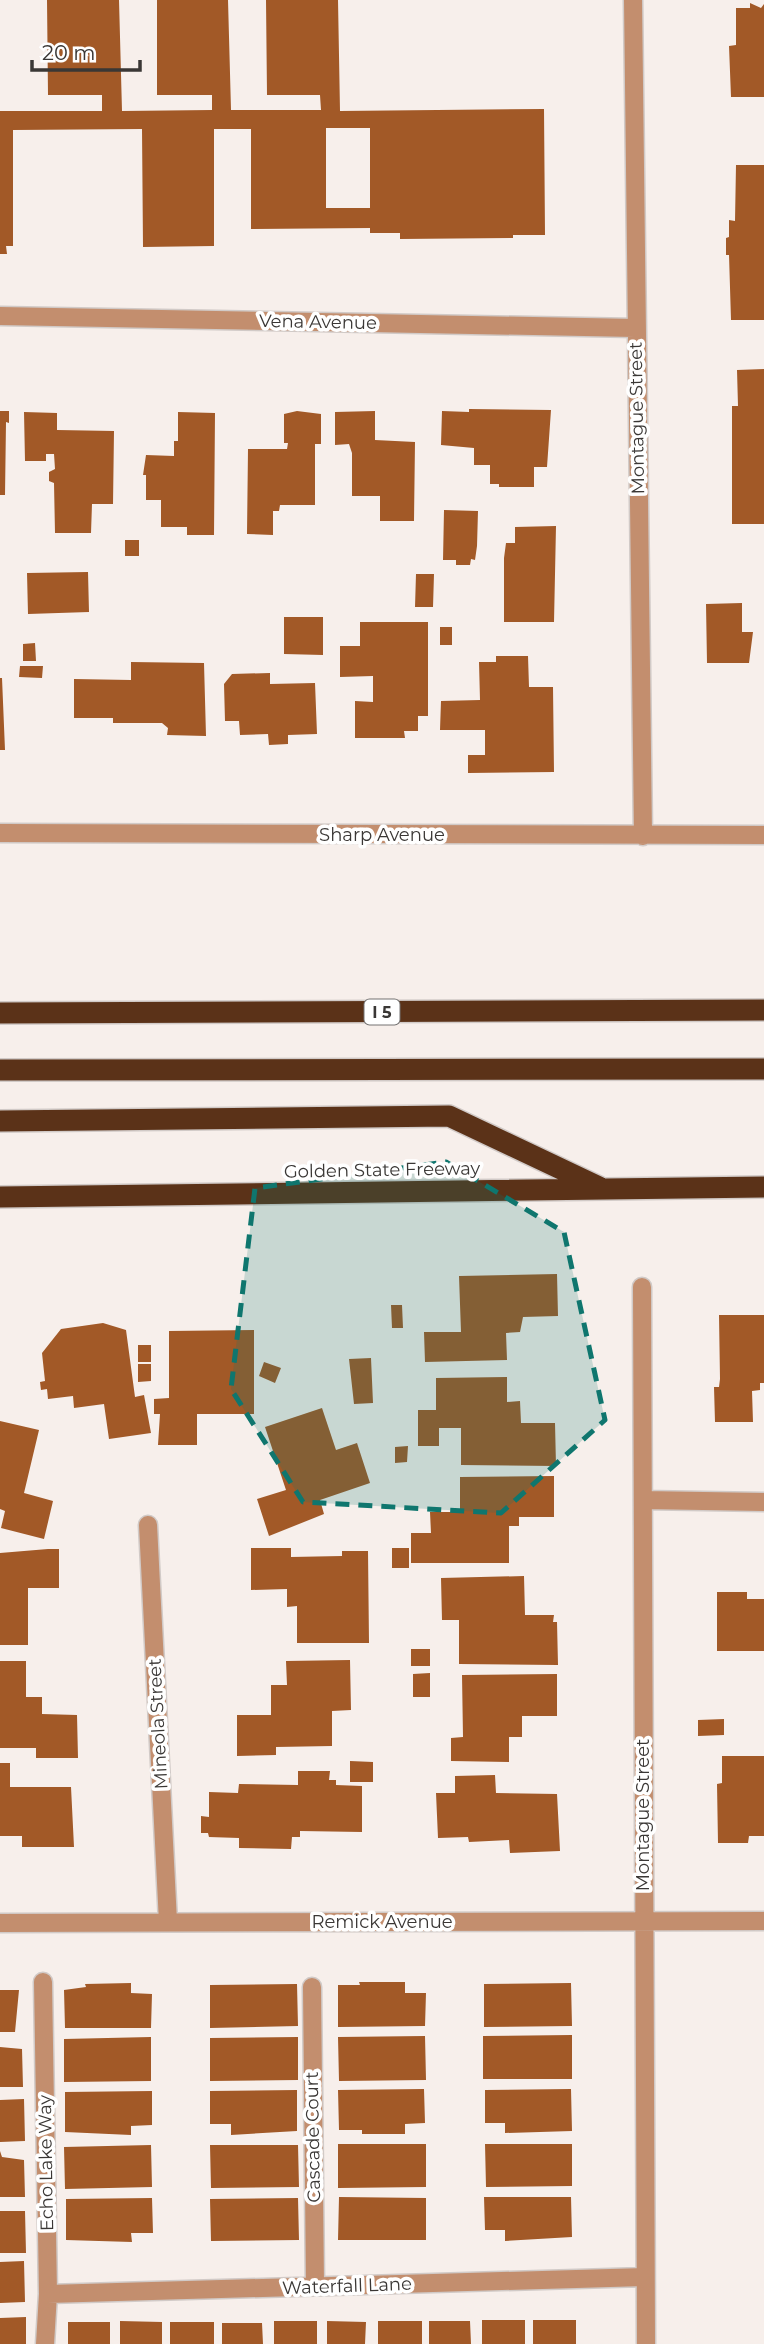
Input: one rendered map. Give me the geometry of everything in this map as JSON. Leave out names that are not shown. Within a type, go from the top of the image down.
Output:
[{"type":"highway","name":"I 5","points":[[0,1013],[764,1010]]},
{"type":"highway","points":[[0,1070],[764,1069]]},
{"type":"highway","points":[[0,1121],[449,1116],[604,1190]]},
{"type":"highway","name":"Golden State Freeway","points":[[0,1197],[763,1188]]},
{"type":"street","name":"Montague Street","points":[[633,0],[643,836]]},
{"type":"street","name":"Vena Avenue","points":[[0,316],[635,328]]},
{"type":"street","name":"Sharp Avenue","points":[[0,833],[764,835]]},
{"type":"street","name":"Montague Street","points":[[642,1287],[646,2344]]},
{"type":"street","points":[[643,1500],[764,1502]]},
{"type":"street","name":"Mineola Street","points":[[148,1525],[168,1923]]},
{"type":"street","name":"Remick Avenue","points":[[0,1923],[764,1921]]},
{"type":"street","name":"Echo Lake Way","points":[[43,1982],[48,2294],[46,2344]]},
{"type":"street","name":"Cascade Court","points":[[312,1987],[315,2287]]},
{"type":"street","name":"Waterfall Lane","points":[[48,2294],[645,2277]]},
{"type":"highlighted area","points":[[446,1162],[564,1232],[605,1420],[501,1513],[303,1502],[231,1389],[255,1188]]},
{"type":"building","points":[[47,0],[119,0],[122,111],[212,110],[212,95],[157,95],[157,0],[228,0],[231,110],[321,110],[320,95],[267,95],[266,0],[338,0],[340,111],[544,109],[545,235],[513,235],[513,238],[400,239],[400,233],[370,233],[370,228],[251,229],[251,129],[214,129],[214,246],[143,247],[142,129],[13,130],[13,246],[6,246],[7,254],[0,254],[0,111],[102,111],[102,95],[48,95]],"holes":[[[326,128],[370,128],[370,208],[326,208]]]},
{"type":"building","points":[[750,3],[761,8],[764,4],[764,97],[731,97],[729,46],[736,45],[736,8],[750,8]]},
{"type":"building","points":[[736,165],[764,165],[764,320],[731,320],[726,238],[729,237],[729,220],[735,221]]},
{"type":"building","points":[[764,369],[764,524],[732,524],[732,406],[738,406],[737,370]]},
{"type":"building","points":[[469,409],[551,410],[547,467],[534,467],[534,487],[499,487],[499,484],[490,484],[490,465],[474,465],[474,448],[441,445],[442,411],[469,412]]},
{"type":"building","points":[[0,411],[9,411],[9,423],[6,422],[5,495],[0,495]]},
{"type":"building","points":[[297,411],[321,414],[321,444],[315,444],[315,505],[280,505],[279,511],[273,511],[273,535],[247,534],[248,449],[287,449],[288,443],[284,443],[284,414]]},
{"type":"building","points":[[375,411],[375,440],[415,442],[414,521],[380,521],[380,496],[352,496],[352,453],[349,444],[335,445],[335,412]]},
{"type":"building","points":[[24,412],[57,413],[57,430],[114,431],[113,504],[92,504],[91,533],[55,533],[54,483],[49,481],[49,472],[55,469],[54,454],[46,454],[46,461],[25,461]]},
{"type":"building","points":[[178,412],[215,413],[214,535],[187,535],[187,527],[161,527],[161,500],[146,500],[146,475],[143,475],[146,455],[174,456],[174,441],[178,441]]},
{"type":"building","points":[[444,510],[478,511],[475,560],[471,559],[470,565],[456,565],[456,560],[443,560]]},
{"type":"building","points":[[556,526],[554,622],[504,622],[506,543],[515,543],[515,527]]},
{"type":"building","points":[[125,540],[139,540],[139,556],[125,556]]},
{"type":"building","points":[[88,572],[89,612],[28,614],[27,573]]},
{"type":"building","points":[[416,574],[434,574],[433,607],[415,607]]},
{"type":"building","points":[[742,603],[742,632],[753,632],[749,663],[707,663],[706,604]]},
{"type":"building","points":[[284,617],[323,617],[323,655],[284,654]]},
{"type":"building","points":[[360,622],[428,622],[428,716],[418,716],[418,731],[404,731],[405,738],[355,738],[355,701],[373,702],[373,676],[340,677],[340,646],[360,646]]},
{"type":"building","points":[[440,627],[452,627],[452,645],[440,645]]},
{"type":"building","points":[[35,643],[36,661],[23,661],[23,644]]},
{"type":"building","points":[[496,656],[528,656],[529,687],[553,687],[554,772],[468,773],[468,755],[485,755],[485,730],[440,730],[441,701],[480,700],[479,662],[496,662]]},
{"type":"building","points":[[131,662],[204,663],[206,736],[167,735],[168,728],[162,723],[113,723],[113,718],[74,718],[74,679],[131,680]]},
{"type":"building","points":[[20,666],[43,666],[42,678],[19,677]]},
{"type":"building","points":[[270,673],[270,684],[315,683],[317,734],[288,735],[288,744],[269,745],[268,734],[240,735],[239,721],[225,721],[224,684],[232,674]]},
{"type":"building","points":[[2,678],[5,750],[0,750]]},
{"type":"building","points":[[557,1274],[558,1316],[523,1317],[520,1332],[506,1333],[507,1360],[425,1362],[424,1332],[461,1332],[459,1276]]},
{"type":"building","points":[[391,1305],[402,1305],[403,1328],[392,1328]]},
{"type":"building","points":[[719,1315],[764,1315],[764,1383],[760,1383],[760,1390],[752,1391],[753,1422],[715,1422],[714,1387],[719,1387],[720,1379]]},
{"type":"building","points":[[103,1323],[126,1330],[135,1397],[144,1395],[151,1433],[109,1439],[104,1404],[74,1408],[73,1396],[48,1399],[47,1389],[41,1390],[40,1382],[45,1381],[42,1353],[61,1329]]},
{"type":"building","points":[[254,1330],[254,1414],[197,1414],[197,1445],[158,1445],[160,1414],[154,1414],[154,1399],[169,1398],[169,1331]]},
{"type":"building","points":[[138,1345],[151,1345],[151,1362],[138,1362]]},
{"type":"building","points":[[371,1358],[373,1403],[354,1404],[349,1359]]},
{"type":"building","points":[[264,1362],[281,1368],[275,1383],[259,1376]]},
{"type":"building","points":[[138,1364],[151,1364],[151,1381],[138,1382]]},
{"type":"building","points":[[507,1377],[507,1402],[520,1401],[521,1423],[555,1423],[556,1466],[461,1465],[461,1428],[439,1428],[439,1446],[418,1446],[418,1410],[436,1410],[436,1378]]},
{"type":"building","points":[[322,1408],[336,1450],[357,1443],[370,1483],[320,1500],[324,1514],[269,1536],[257,1499],[286,1490],[265,1427]]},
{"type":"building","points":[[0,1421],[39,1430],[24,1493],[53,1501],[44,1539],[1,1528],[5,1511],[0,1509]]},
{"type":"building","points":[[408,1446],[407,1462],[395,1463],[395,1447]]},
{"type":"building","points":[[554,1476],[554,1517],[519,1517],[519,1526],[509,1526],[509,1563],[411,1563],[411,1533],[431,1533],[430,1512],[460,1512],[460,1477]]},
{"type":"building","points":[[251,1548],[291,1548],[291,1557],[342,1556],[342,1551],[368,1551],[369,1643],[297,1643],[297,1606],[287,1607],[287,1589],[251,1590]]},
{"type":"building","points":[[392,1548],[409,1548],[409,1568],[392,1568]]},
{"type":"building","points":[[59,1549],[59,1588],[28,1588],[28,1645],[0,1645],[0,1553]]},
{"type":"building","points":[[524,1576],[525,1615],[554,1615],[553,1622],[557,1622],[558,1665],[459,1664],[459,1620],[442,1620],[441,1578]]},
{"type":"building","points":[[717,1592],[747,1592],[747,1599],[764,1599],[764,1651],[717,1651]]},
{"type":"building","points":[[411,1649],[430,1649],[430,1666],[411,1666]]},
{"type":"building","points":[[350,1660],[351,1710],[332,1711],[332,1746],[276,1747],[276,1755],[237,1756],[237,1715],[271,1715],[271,1685],[287,1685],[286,1661]]},
{"type":"building","points":[[0,1661],[26,1661],[26,1697],[42,1697],[42,1714],[77,1715],[78,1758],[36,1758],[36,1748],[0,1748]]},
{"type":"building","points":[[430,1673],[430,1697],[413,1697],[413,1674]]},
{"type":"building","points":[[557,1674],[557,1716],[522,1716],[522,1737],[509,1737],[509,1762],[451,1761],[451,1738],[463,1737],[462,1675]]},
{"type":"building","points":[[724,1719],[724,1735],[698,1736],[698,1720]]},
{"type":"building","points":[[722,1756],[764,1756],[764,1836],[749,1836],[748,1843],[718,1843],[717,1784],[722,1783]]},
{"type":"building","points":[[350,1761],[373,1762],[373,1782],[350,1782]]},
{"type":"building","points":[[0,1763],[10,1763],[10,1787],[71,1787],[74,1847],[22,1847],[22,1836],[0,1836]]},
{"type":"building","points":[[298,1771],[330,1771],[329,1780],[336,1780],[336,1785],[362,1786],[362,1832],[300,1831],[300,1837],[292,1837],[291,1849],[239,1848],[239,1838],[209,1837],[208,1833],[201,1833],[201,1816],[209,1817],[209,1792],[238,1793],[239,1784],[298,1785]]},
{"type":"building","points":[[495,1775],[496,1793],[557,1794],[560,1851],[510,1853],[509,1840],[469,1842],[468,1837],[438,1838],[436,1793],[455,1793],[455,1776]]},
{"type":"building","points":[[359,1982],[405,1982],[405,1993],[426,1993],[425,2026],[338,2027],[338,1985],[360,1985]]},
{"type":"building","points":[[131,1983],[131,1993],[152,1994],[151,2028],[65,2028],[64,1990],[86,1987],[85,1984]]},
{"type":"building","points":[[571,1983],[572,2026],[484,2027],[484,1984]]},
{"type":"building","points":[[297,1984],[298,2026],[210,2028],[210,1985]]},
{"type":"building","points":[[0,1990],[19,1990],[15,2032],[0,2032]]},
{"type":"building","points":[[572,2035],[572,2079],[483,2079],[483,2036]]},
{"type":"building","points":[[425,2036],[426,2080],[339,2081],[338,2037]]},
{"type":"building","points":[[151,2037],[151,2081],[64,2082],[64,2039]]},
{"type":"building","points":[[298,2037],[298,2080],[210,2081],[210,2038]]},
{"type":"building","points":[[0,2047],[22,2049],[23,2087],[0,2087]]},
{"type":"building","points":[[424,2089],[425,2123],[405,2124],[405,2134],[362,2134],[362,2130],[339,2130],[338,2090]]},
{"type":"building","points":[[571,2089],[572,2131],[505,2133],[505,2123],[485,2123],[485,2090]]},
{"type":"building","points":[[297,2090],[297,2131],[231,2135],[231,2124],[210,2124],[210,2091]]},
{"type":"building","points":[[152,2091],[152,2125],[131,2126],[131,2135],[65,2132],[65,2092]]},
{"type":"building","points":[[24,2099],[25,2141],[0,2142],[0,2100]]},
{"type":"building","points":[[338,2144],[426,2144],[426,2187],[338,2188]]},
{"type":"building","points":[[485,2144],[572,2144],[572,2186],[486,2187]]},
{"type":"building","points":[[151,2145],[152,2187],[65,2189],[64,2147]]},
{"type":"building","points":[[210,2145],[298,2145],[299,2187],[211,2188]]},
{"type":"building","points":[[0,2151],[2,2157],[24,2160],[25,2197],[0,2197]]},
{"type":"building","points":[[339,2197],[426,2198],[426,2240],[338,2240]]},
{"type":"building","points":[[484,2197],[571,2197],[572,2237],[505,2241],[505,2230],[485,2230]]},
{"type":"building","points":[[152,2198],[153,2233],[131,2233],[132,2242],[66,2240],[66,2199]]},
{"type":"building","points":[[298,2198],[299,2240],[211,2241],[210,2199]]},
{"type":"building","points":[[0,2211],[25,2211],[26,2253],[0,2253]]},
{"type":"building","points":[[24,2261],[25,2302],[0,2303],[0,2262]]},
{"type":"building","points":[[26,2317],[26,2344],[0,2344],[0,2318]]},
{"type":"building","points":[[482,2320],[525,2320],[525,2344],[482,2344]]},
{"type":"building","points":[[533,2320],[576,2320],[576,2344],[533,2344]]},
{"type":"building","points":[[120,2321],[162,2322],[162,2344],[120,2344]]},
{"type":"building","points":[[274,2321],[317,2321],[317,2344],[274,2344]]},
{"type":"building","points":[[327,2321],[366,2322],[365,2344],[327,2344]]},
{"type":"building","points":[[378,2321],[422,2321],[422,2344],[378,2344]]},
{"type":"building","points":[[429,2321],[470,2321],[471,2344],[429,2344]]},
{"type":"building","points":[[68,2322],[110,2322],[110,2344],[68,2344]]},
{"type":"building","points":[[170,2322],[214,2322],[214,2344],[170,2344]]},
{"type":"building","points":[[222,2323],[262,2323],[263,2344],[222,2344]]}]
